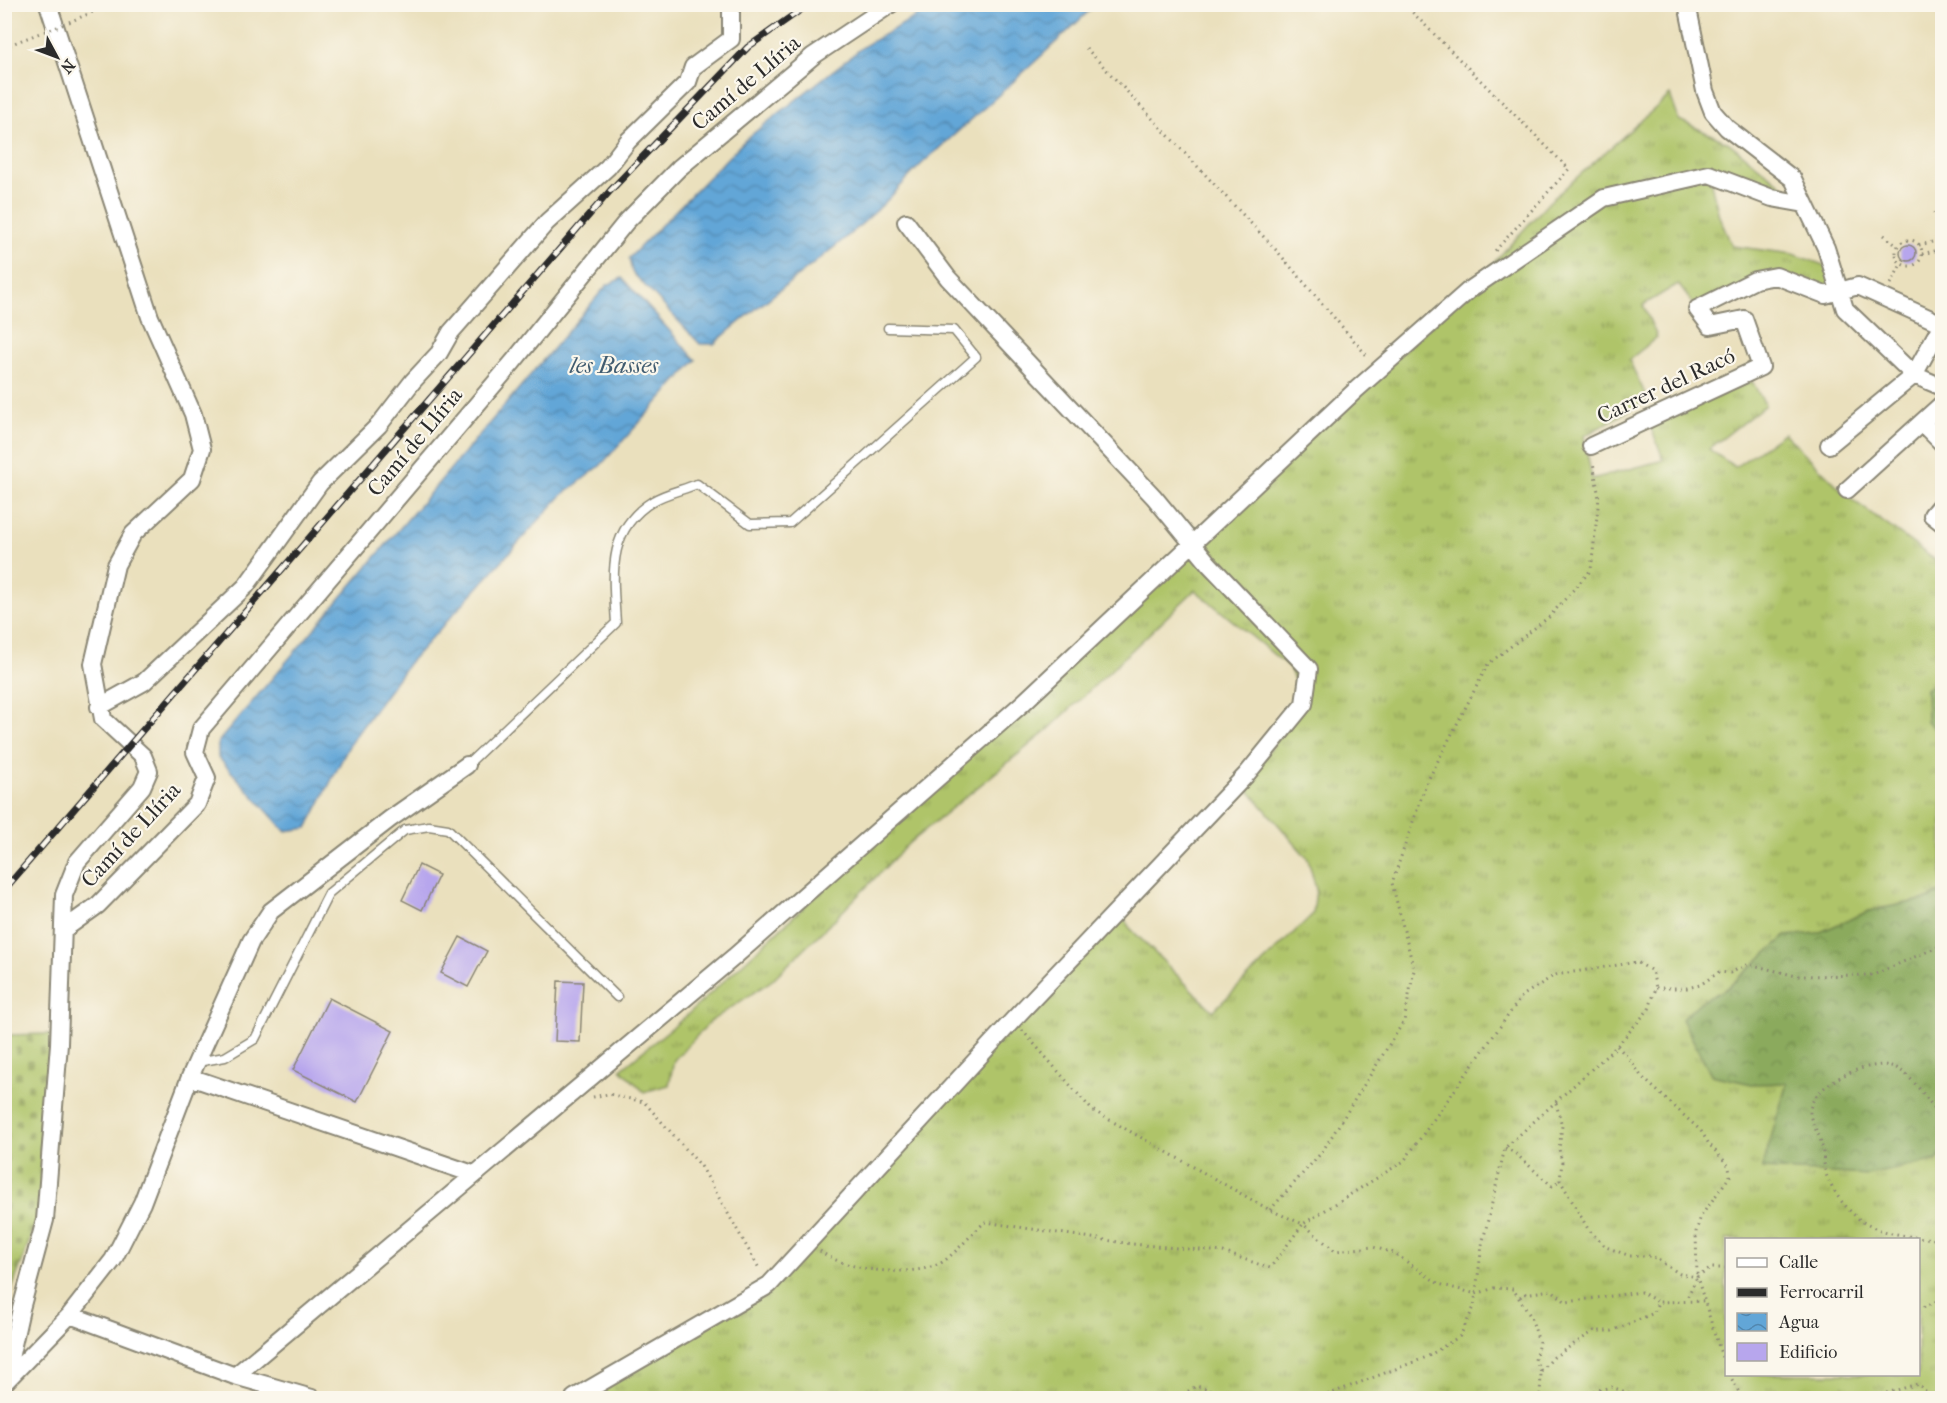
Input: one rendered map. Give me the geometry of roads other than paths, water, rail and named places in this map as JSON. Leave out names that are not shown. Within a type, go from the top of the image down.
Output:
[{"type":"street","name":"Camí de Llíria","points":[[48,4],[150,317],[193,414],[202,449],[192,479],[133,534],[116,565],[93,664],[99,707],[104,719],[143,756],[149,771],[142,787],[77,862],[64,894],[63,930]]},
{"type":"street","points":[[99,707],[144,682],[246,586],[320,483],[379,425],[413,381],[440,353],[451,332],[547,222],[608,167],[628,141],[688,82],[693,67],[731,39],[731,4]]},
{"type":"street","name":"Camí de Llíria","points":[[63,930],[98,904],[197,804],[207,778],[195,752],[201,729],[506,371],[626,222],[679,168],[813,56],[891,4]]},
{"type":"street","points":[[1687,4],[1705,91],[1713,112],[1726,128],[1793,179],[1826,248],[1845,309],[1914,375],[1940,382]]},
{"type":"street","points":[[235,1376],[473,1174],[735,957],[1023,703],[1379,370],[1468,291],[1604,198],[1709,174],[1772,198],[1805,204]]},
{"type":"street","points":[[574,1398],[769,1285],[1013,1020],[1246,776],[1304,704],[1309,669],[1193,545],[1154,497],[948,278],[906,222]]},
{"type":"street","name":"Carrer del Racó","points":[[1591,446],[1761,367],[1744,319],[1710,326],[1697,309],[1755,280],[1776,276],[1825,295],[1839,289]]},
{"type":"street","points":[[1829,445],[1914,375],[1942,324],[1858,286],[1839,289]]},
{"type":"street","points":[[1847,490],[1942,404]]},
{"type":"street","points":[[1922,423],[1942,442]]},
{"type":"street","points":[[1942,503],[1932,515],[1942,523]]},
{"type":"street","points":[[5,1383],[70,1315],[113,1260],[142,1203],[193,1069],[251,941],[271,911],[390,819],[466,765]]},
{"type":"street","points":[[5,1383],[21,1309],[45,1220],[59,1044],[63,930]]},
{"type":"street","points":[[193,1069],[473,1174]]},
{"type":"street","points":[[70,1315],[235,1376],[312,1398]]},
{"type":"lane","points":[[466,765],[616,623],[614,549],[633,518],[654,500],[697,484],[750,524],[790,523],[976,357],[954,330],[888,328]]},
{"type":"lane","points":[[193,1069],[225,1057],[255,1039],[329,893],[405,830],[429,826],[448,830],[617,997]]},
{"type":"water","name":"les Basses","points":[[936,5],[1095,5],[920,165],[857,229],[714,344],[700,344],[632,272],[629,258],[745,140],[864,46]]},
{"type":"water","name":"les Basses","points":[[622,278],[696,360],[600,466],[561,496],[408,664],[351,742],[307,828],[285,831],[218,757],[218,742],[607,285]]},
{"type":"railway","points":[[4,890],[610,191],[748,47],[809,4]]}]
